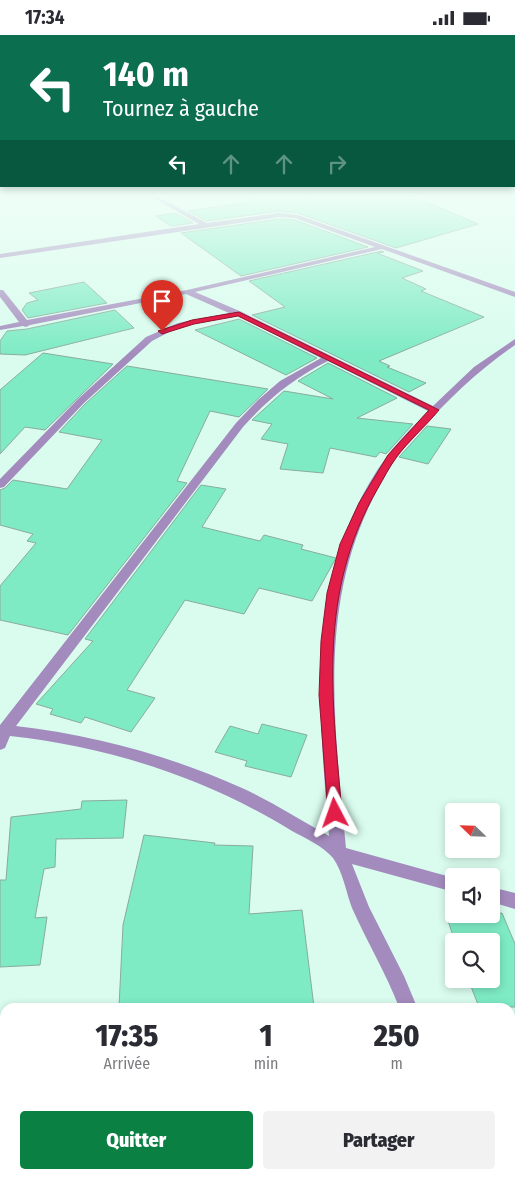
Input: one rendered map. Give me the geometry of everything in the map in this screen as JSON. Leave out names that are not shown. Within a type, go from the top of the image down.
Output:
[{"type":"street","points":[[0,256],[57,247]]},
{"type":"street","points":[[0,333],[4,328],[187,292],[378,247]]},
{"type":"street","points":[[388,247],[515,295]]},
{"type":"street","points":[[0,292],[26,325]]},
{"type":"street","points":[[187,292],[239,314],[434,410]]},
{"type":"street","points":[[0,485],[81,401],[149,339],[162,331],[185,324],[239,314]]},
{"type":"street","points":[[406,1003],[361,909],[338,853],[326,695],[326,641],[333,593],[345,544],[364,503],[392,457],[434,410],[492,358],[515,341]]},
{"type":"street","points":[[2,734],[228,439],[259,402],[286,380],[327,358]]},
{"type":"street","points":[[2,734],[41,734],[138,755],[180,770],[272,810],[338,853],[445,883]]},
{"type":"street","points":[[500,897],[515,901]]},
{"type":"building","points":[[201,247],[367,247],[241,276]]},
{"type":"building","points":[[382,251],[384,252],[377,253],[423,271],[402,278],[426,289],[421,291],[484,317],[379,361],[390,366],[387,367],[426,383],[409,392],[252,315],[285,307],[249,281]]},
{"type":"building","points":[[84,282],[107,303],[28,318],[22,310],[27,303],[38,300],[29,293]]},
{"type":"building","points":[[115,310],[134,328],[25,355],[0,354],[0,341],[7,331],[27,329]]},
{"type":"building","points":[[239,319],[317,358],[286,375],[195,330]]},
{"type":"building","points":[[43,353],[113,364],[45,430],[25,427],[0,454],[0,390]]},
{"type":"building","points":[[328,363],[397,398],[357,418],[413,424],[386,454],[380,452],[376,457],[330,448],[323,473],[280,469],[288,444],[261,439],[272,424],[252,420],[284,391],[333,399],[298,381]]},
{"type":"building","points":[[127,366],[268,389],[239,417],[210,411],[177,481],[187,483],[68,635],[0,620],[0,586],[36,543],[27,541],[33,534],[0,525],[0,490],[13,480],[67,489],[102,440],[59,432],[85,404]]},
{"type":"building","points":[[427,426],[451,429],[428,464],[399,457]]},
{"type":"building","points":[[201,485],[226,489],[202,527],[260,541],[264,535],[303,545],[301,549],[336,558],[312,601],[259,588],[244,614],[185,600],[127,690],[155,698],[131,732],[85,717],[81,723],[50,714],[53,709],[36,704],[93,641],[85,639]]},
{"type":"building","points":[[262,724],[307,735],[291,777],[245,766],[247,761],[215,752],[230,726],[258,734]]},
{"type":"building","points":[[127,800],[123,838],[56,839],[55,867],[44,869],[35,918],[47,917],[40,965],[0,967],[0,880],[6,880],[11,817],[81,809],[82,801]]},
{"type":"building","points":[[144,835],[215,843],[214,845],[253,846],[249,914],[302,910],[314,1003],[119,1003],[123,925]]},
{"type":"building","points":[[500,913],[502,913],[515,944],[515,1003],[477,1003],[472,988],[500,988],[500,933],[452,933],[449,923],[500,923]]},
{"type":"route","points":[[162,331],[192,322],[239,314],[434,410],[392,457],[364,503],[345,544],[333,593],[326,641],[326,695],[335,813]]}]
